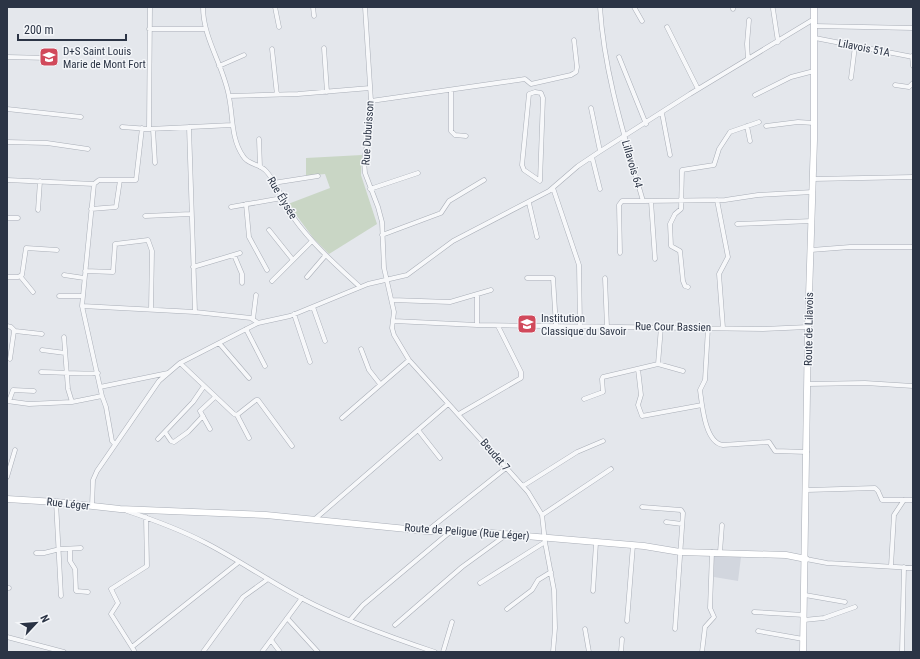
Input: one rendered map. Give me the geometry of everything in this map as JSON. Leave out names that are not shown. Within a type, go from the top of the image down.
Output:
[{"type":"street","points":[[150,7],[151,129],[155,163]]},
{"type":"street","name":"Rue Élysée","points":[[203,7],[206,29],[229,96],[232,125],[242,156],[247,162],[266,171],[292,216],[312,241],[325,256],[360,287]]},
{"type":"street","points":[[275,7],[279,27]]},
{"type":"street","points":[[313,7],[314,16]]},
{"type":"street","name":"Rue Dubuisson","points":[[364,7],[371,101],[371,122],[364,161],[365,173],[382,222],[386,280]]},
{"type":"street","name":"Lillavois 64","points":[[600,7],[601,30],[608,66],[624,137],[643,201],[717,200],[758,195],[813,192]]},
{"type":"street","points":[[634,7],[642,20]]},
{"type":"street","name":"Route de Lilavois","points":[[803,652],[806,559],[808,327],[813,192],[814,7]]},
{"type":"street","points":[[774,9],[778,42]]},
{"type":"street","points":[[748,59],[747,44],[749,20]]},
{"type":"street","points":[[92,506],[94,476],[159,381],[180,363],[258,323],[276,320],[294,314],[360,287],[407,275],[453,241],[553,188],[578,166],[646,124],[698,89],[814,20]]},
{"type":"street","points":[[814,26],[913,28]]},
{"type":"street","points":[[666,27],[698,89]]},
{"type":"street","points":[[149,29],[206,29]]},
{"type":"street","name":"Lilavois 51A","points":[[814,38],[913,57]]},
{"type":"street","points":[[529,84],[554,80],[576,72],[577,67],[574,40]]},
{"type":"street","points":[[852,78],[855,46]]},
{"type":"street","points":[[324,48],[327,92]]},
{"type":"street","points":[[272,49],[277,95]]},
{"type":"street","points":[[219,66],[244,55]]},
{"type":"street","points":[[7,57],[48,58]]},
{"type":"street","points":[[619,57],[646,124]]},
{"type":"street","points":[[913,57],[913,66]]},
{"type":"street","points":[[755,95],[791,78],[814,71]]},
{"type":"street","points":[[371,101],[526,79],[529,84],[529,94],[522,165],[524,170],[540,181],[543,98],[540,93],[529,94]]},
{"type":"street","points":[[895,85],[910,87],[913,83]]},
{"type":"street","points":[[229,96],[277,95],[370,88]]},
{"type":"street","points":[[451,90],[452,131],[455,136],[466,136]]},
{"type":"street","points":[[591,108],[600,152]]},
{"type":"street","points":[[7,109],[81,117]]},
{"type":"street","points":[[662,113],[670,155]]},
{"type":"street","points":[[688,287],[685,286],[683,281],[680,251],[673,248],[670,243],[670,224],[675,214],[681,209],[682,170],[714,166],[719,149],[730,132],[759,122]]},
{"type":"street","points":[[766,126],[798,122],[814,123]]},
{"type":"street","points":[[122,127],[151,129],[232,125]]},
{"type":"street","points":[[747,126],[750,141]]},
{"type":"street","points":[[189,127],[195,312]]},
{"type":"street","points":[[7,180],[94,184],[99,180],[136,180],[142,128]]},
{"type":"street","points":[[259,139],[260,167]]},
{"type":"street","points":[[7,142],[47,143],[88,149]]},
{"type":"street","points":[[592,157],[600,189]]},
{"type":"street","points":[[370,189],[418,173]]},
{"type":"street","points":[[273,183],[318,176]]},
{"type":"street","points":[[813,179],[913,177]]},
{"type":"street","points":[[91,209],[116,207],[120,180]]},
{"type":"street","points":[[382,235],[441,213],[449,201],[484,180]]},
{"type":"street","points":[[38,210],[40,181]]},
{"type":"street","points":[[94,184],[82,306],[102,396],[106,407],[112,441],[115,444]]},
{"type":"street","points":[[553,188],[579,266],[580,326]]},
{"type":"street","points":[[231,207],[282,198]]},
{"type":"street","points":[[717,200],[728,257],[719,274],[723,328]]},
{"type":"street","points":[[620,253],[619,205],[622,201],[643,201]]},
{"type":"street","points":[[651,201],[655,260]]},
{"type":"street","points":[[529,202],[537,237]]},
{"type":"street","points":[[246,204],[249,237],[267,270]]},
{"type":"street","points":[[146,216],[191,214]]},
{"type":"street","points":[[7,218],[18,218]]},
{"type":"street","points":[[738,224],[812,221]]},
{"type":"street","points":[[269,230],[293,260]]},
{"type":"street","points":[[85,271],[112,272],[114,245],[148,240],[152,251],[151,310]]},
{"type":"street","points":[[272,281],[312,241]]},
{"type":"street","points":[[811,250],[850,247],[913,246]]},
{"type":"street","points":[[20,276],[22,273],[26,248],[57,250]]},
{"type":"street","points":[[193,267],[240,253]]},
{"type":"street","points":[[234,255],[242,274],[242,282]]},
{"type":"street","points":[[307,277],[325,256]]},
{"type":"street","points":[[64,275],[84,278]]},
{"type":"street","points":[[7,277],[20,276]]},
{"type":"street","points":[[20,276],[33,292]]},
{"type":"street","points":[[526,278],[553,278],[556,326]]},
{"type":"street","points":[[605,278],[607,327]]},
{"type":"street","name":"Beudet 7","points":[[386,280],[392,300],[394,321],[392,328],[394,335],[409,360],[523,486],[542,515],[554,590],[555,628],[553,652]]},
{"type":"street","points":[[392,300],[450,302],[477,296],[491,290]]},
{"type":"street","points":[[253,319],[256,295]]},
{"type":"street","points":[[59,296],[83,296]]},
{"type":"street","points":[[477,296],[477,325]]},
{"type":"street","points":[[82,306],[195,312],[253,319],[258,323]]},
{"type":"street","points":[[313,307],[325,341]]},
{"type":"street","points":[[294,314],[310,362]]},
{"type":"street","name":"Rue Cour Bassien","points":[[394,321],[498,326],[762,329],[808,327]]},
{"type":"street","points":[[7,326],[11,326],[14,331],[10,359]]},
{"type":"street","points":[[459,414],[521,378],[521,372],[498,326]]},
{"type":"street","points":[[658,364],[662,327]]},
{"type":"street","points":[[708,328],[706,380],[700,390],[702,406],[710,436],[718,444],[769,442],[775,451],[807,452]]},
{"type":"street","points":[[246,329],[266,366]]},
{"type":"street","points":[[14,331],[42,334]]},
{"type":"street","points":[[64,337],[66,372],[72,402]]},
{"type":"street","points":[[220,343],[248,378]]},
{"type":"street","points":[[361,349],[369,370],[380,384]]},
{"type":"street","points":[[42,350],[65,352]]},
{"type":"street","points":[[342,418],[409,360]]},
{"type":"street","points":[[180,363],[230,412],[237,415],[249,438]]},
{"type":"street","points":[[584,399],[603,392],[603,377],[658,364],[683,371]]},
{"type":"street","points":[[638,369],[641,395],[638,405],[642,416],[702,406]]},
{"type":"street","points":[[41,372],[66,372],[72,375],[98,373]]},
{"type":"street","points":[[100,387],[168,372]]},
{"type":"street","points":[[808,384],[865,383],[913,386]]},
{"type":"street","points":[[158,439],[193,402],[204,386]]},
{"type":"street","points":[[34,391],[13,390],[8,401],[29,404],[72,402],[102,396]]},
{"type":"street","points":[[210,429],[201,409],[214,396]]},
{"type":"street","points":[[237,415],[258,400],[292,446]]},
{"type":"street","points":[[315,519],[448,404]]},
{"type":"street","points":[[165,432],[170,441],[174,442],[188,432],[203,416]]},
{"type":"street","points":[[418,430],[440,458]]},
{"type":"street","points":[[523,486],[577,452],[603,441]]},
{"type":"street","points":[[7,477],[16,450]]},
{"type":"street","points":[[427,531],[506,468]]},
{"type":"street","points":[[542,515],[611,469]]},
{"type":"street","points":[[806,490],[875,488],[882,500],[913,500]]},
{"type":"street","name":"Rue Léger","points":[[7,499],[56,502],[120,509],[128,508]]},
{"type":"street","points":[[891,566],[894,515],[904,500]]},
{"type":"street","points":[[56,502],[60,549],[61,596]]},
{"type":"street","points":[[642,507],[681,510],[683,513],[675,629]]},
{"type":"street","name":"Route de Peligue (Rue Léger)","points":[[128,508],[315,519],[427,531],[506,534],[545,540],[633,545],[680,552],[786,555],[806,559]]},
{"type":"street","points":[[120,509],[146,517],[205,542],[302,598],[350,620],[382,634],[435,652]]},
{"type":"street","points":[[135,652],[111,614],[118,603],[111,589],[147,566],[146,517]]},
{"type":"street","points":[[666,522],[682,524]]},
{"type":"street","points":[[720,552],[722,525]]},
{"type":"street","points":[[350,620],[363,605],[451,531]]},
{"type":"street","points":[[395,625],[462,567],[506,534]]},
{"type":"street","points":[[480,583],[545,540]]},
{"type":"street","points":[[594,591],[596,543]]},
{"type":"street","points":[[627,620],[633,545]]},
{"type":"street","points":[[36,553],[44,553],[60,549],[81,548]]},
{"type":"street","points":[[70,549],[70,561],[75,570],[76,591],[88,592]]},
{"type":"street","points":[[702,652],[705,627],[714,617],[710,608],[712,552]]},
{"type":"street","points":[[806,559],[827,563],[913,568]]},
{"type":"street","points":[[132,647],[239,562]]},
{"type":"street","points":[[902,652],[904,567]]},
{"type":"street","points":[[507,609],[532,590],[538,580],[551,572]]},
{"type":"street","points":[[204,652],[243,597],[268,579]]},
{"type":"street","points":[[805,595],[844,602]]},
{"type":"street","points":[[262,652],[302,598]]},
{"type":"street","points":[[754,612],[821,618],[855,607]]},
{"type":"street","points":[[287,618],[318,652]]},
{"type":"street","points":[[443,652],[452,622]]},
{"type":"street","points":[[585,629],[589,652]]},
{"type":"street","points":[[758,631],[803,639]]},
{"type":"street","points":[[7,637],[64,652]]},
{"type":"street","points":[[621,652],[622,639]]},
{"type":"street","points":[[271,640],[280,652]]},
{"type":"shaded area","points":[[714,556],[741,557],[738,581],[714,577]]},
{"type":"green space","points":[[362,155],[361,175],[377,224],[329,254],[314,239],[288,204],[330,188],[325,174],[306,176],[306,158]]},
{"type":"place","name":"D+S Saint Louis Marie de Mont Fort","points":[[49,57]]},
{"type":"place","name":"Institution Classique du Savoir","points":[[527,324]]}]
